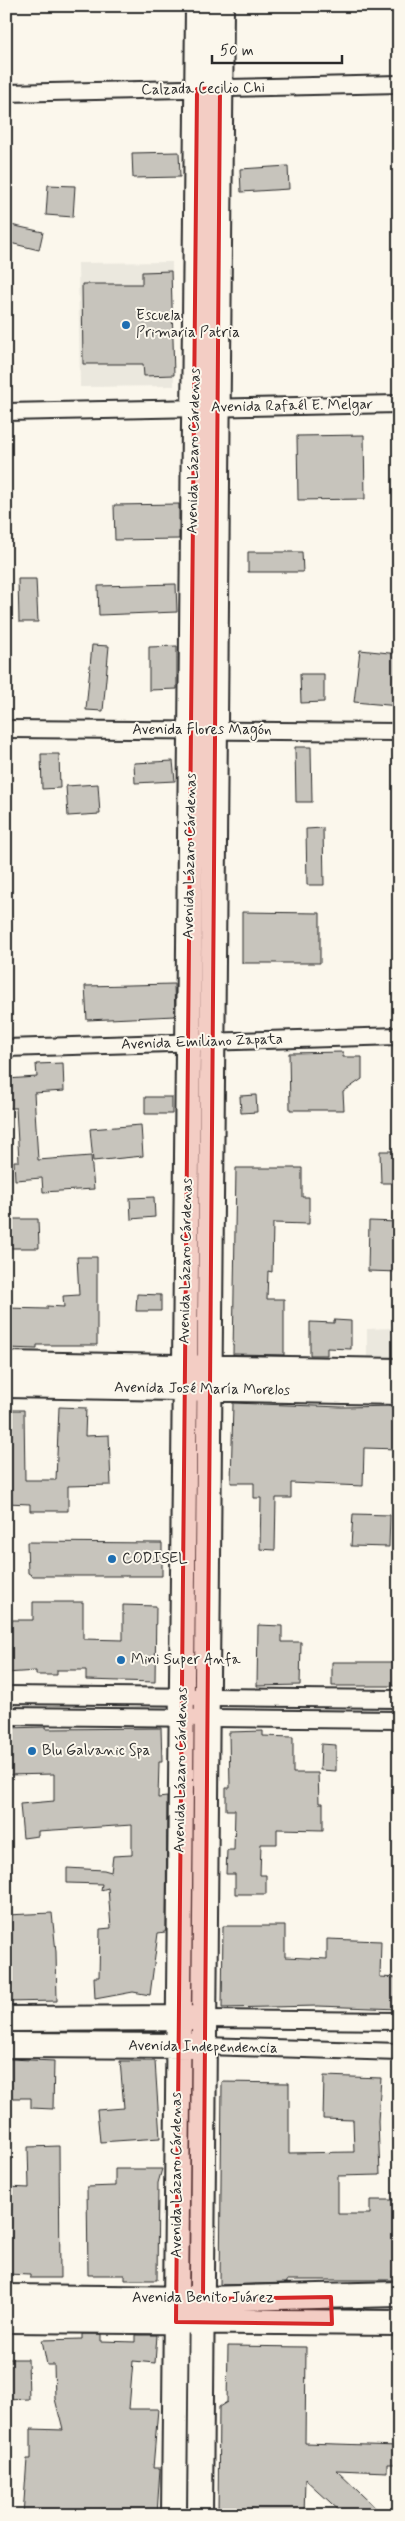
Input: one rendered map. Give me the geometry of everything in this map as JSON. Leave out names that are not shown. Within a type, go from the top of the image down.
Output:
[{"type":"main road","name":"Avenida Lázaro Cárdenas","points":[[198,6],[209,89]]},
{"type":"main road","name":"Avenida Lázaro Cárdenas","points":[[174,2515],[191,730],[206,408],[209,89],[221,6]]},
{"type":"main road","name":"Avenida Lázaro Cárdenas","points":[[200,2515],[215,730],[206,408]]},
{"type":"main road","name":"Avenida José María Morelos","points":[[6,1364],[185,1378]]},
{"type":"main road","name":"Avenida José María Morelos","points":[[6,1385],[399,1371]]},
{"type":"main road","name":"Avenida José María Morelos","points":[[210,1378],[399,1392]]},
{"type":"main road","name":"Avenida Independencia","points":[[6,2019],[178,2017],[204,2019]]},
{"type":"main road","name":"Avenida Independencia","points":[[6,2045],[204,2046]]},
{"type":"main road","name":"Avenida Benito Juárez","points":[[6,2320],[203,2310],[332,2297],[399,2294]]},
{"type":"main road","name":"Avenida Benito Juárez","points":[[6,2297],[176,2310]]},
{"type":"main road","points":[[332,2297],[332,2324]]},
{"type":"main road","name":"Avenida Benito Juárez","points":[[203,2310],[332,2324],[399,2323]]},
{"type":"street","name":"Calzada Cecilio Chi","points":[[6,94],[399,84]]},
{"type":"street","name":"Avenida Rafaél E. Melgar","points":[[6,412],[399,404]]},
{"type":"street","name":"Avenida Flores Magón","points":[[6,729],[399,732]]},
{"type":"street","name":"Avenida Emiliano Zapata","points":[[6,1048],[399,1036]]},
{"type":"street","points":[[6,1695],[399,1720]]},
{"type":"street","points":[[207,1708],[399,1699]]},
{"type":"street","points":[[6,1716],[182,1707]]},
{"type":"street","name":"Avenida Independencia","points":[[204,2019],[399,2021]]},
{"type":"street","name":"Avenida Independencia","points":[[204,2046],[399,2052]]},
{"type":"highlighted area","points":[[220,88],[203,2299],[331,2297],[332,2324],[176,2322],[197,89]]},
{"type":"shaded area","name":"Escuela Primaria Patria","points":[[172,262],[174,386],[80,387],[78,263]]},
{"type":"shaded area","points":[[392,1328],[391,1361],[367,1361],[367,1329]]},
{"type":"building","points":[[179,152],[180,177],[133,178],[132,153]]},
{"type":"building","points":[[288,166],[289,189],[241,192],[240,169]]},
{"type":"building","points":[[48,185],[75,186],[73,217],[46,215]]},
{"type":"building","points":[[6,224],[43,232],[39,250],[6,242]]},
{"type":"building","name":"Escuela Primaria Patria","points":[[171,271],[174,375],[144,376],[143,364],[83,364],[82,284],[142,284],[142,272]]},
{"type":"building","points":[[364,435],[365,499],[298,500],[297,436]]},
{"type":"building","points":[[179,504],[179,539],[115,540],[114,505]]},
{"type":"building","points":[[248,552],[302,552],[303,572],[248,572]]},
{"type":"building","points":[[18,579],[36,579],[38,622],[19,622]]},
{"type":"building","points":[[176,584],[177,612],[99,615],[98,586]]},
{"type":"building","points":[[92,645],[109,646],[103,711],[86,710]]},
{"type":"building","points":[[177,646],[177,689],[149,690],[149,647]]},
{"type":"building","points":[[360,650],[399,654],[399,706],[354,702]]},
{"type":"building","points":[[300,674],[324,674],[324,702],[301,703]]},
{"type":"building","points":[[295,747],[311,747],[312,802],[296,802]]},
{"type":"building","points":[[41,754],[59,754],[60,788],[42,789]]},
{"type":"building","points":[[173,761],[175,781],[135,783],[134,763]]},
{"type":"building","points":[[98,784],[100,814],[68,816],[66,786]]},
{"type":"building","points":[[323,828],[324,885],[307,885],[306,829]]},
{"type":"building","points":[[242,912],[320,913],[320,963],[242,963]]},
{"type":"building","points":[[174,984],[175,1016],[87,1020],[85,986]]},
{"type":"building","points":[[343,1052],[343,1057],[362,1057],[362,1079],[343,1092],[344,1110],[290,1110],[289,1053]]},
{"type":"building","points":[[63,1063],[64,1091],[34,1093],[38,1160],[91,1156],[94,1189],[43,1192],[42,1178],[15,1180],[14,1161],[19,1161],[16,1108],[6,1108],[6,1079],[37,1077],[36,1064]]},
{"type":"building","points":[[256,1095],[257,1112],[241,1113],[240,1096]]},
{"type":"building","points":[[145,1097],[172,1097],[172,1114],[145,1114]]},
{"type":"building","points":[[141,1125],[143,1156],[93,1161],[90,1129]]},
{"type":"building","points":[[380,1151],[396,1151],[396,1183],[381,1183]]},
{"type":"building","points":[[236,1168],[302,1168],[302,1197],[309,1197],[309,1224],[273,1223],[272,1272],[268,1271],[267,1299],[284,1299],[284,1355],[233,1354]]},
{"type":"building","points":[[154,1197],[155,1217],[131,1219],[130,1198]]},
{"type":"building","points":[[6,1219],[38,1219],[39,1248],[6,1248]]},
{"type":"building","points":[[369,1221],[399,1222],[399,1272],[368,1271]]},
{"type":"building","points":[[77,1257],[97,1257],[97,1345],[37,1345],[37,1349],[6,1348],[6,1308],[47,1309],[47,1306],[64,1307],[63,1296],[79,1295]]},
{"type":"building","points":[[137,1294],[161,1295],[161,1311],[136,1311]]},
{"type":"building","points":[[334,1320],[351,1321],[351,1349],[327,1348],[327,1355],[310,1355],[310,1322],[334,1323]]},
{"type":"building","points":[[233,1403],[342,1407],[399,1406],[399,1449],[364,1448],[363,1486],[291,1483],[291,1498],[276,1498],[275,1550],[260,1549],[261,1498],[254,1498],[254,1483],[231,1483]]},
{"type":"building","points":[[59,1407],[86,1408],[85,1436],[109,1435],[111,1485],[68,1486],[68,1511],[30,1511],[30,1504],[6,1503],[6,1410],[24,1410],[25,1480],[56,1480]]},
{"type":"building","points":[[353,1514],[390,1515],[389,1547],[351,1546]]},
{"type":"building","name":"CODISEL","points":[[27,1542],[162,1543],[162,1576],[33,1576],[28,1573]]},
{"type":"building","points":[[33,1602],[83,1602],[83,1639],[123,1640],[123,1605],[156,1606],[155,1682],[86,1680],[86,1670],[57,1670],[57,1675],[36,1675],[36,1671],[6,1673],[6,1620],[33,1620]]},
{"type":"building","points":[[258,1625],[282,1626],[282,1642],[301,1642],[300,1685],[257,1686]]},
{"type":"building","points":[[332,1662],[399,1662],[399,1686],[332,1686]]},
{"type":"building","points":[[46,1727],[46,1729],[161,1728],[162,1762],[159,1762],[158,1798],[167,1797],[166,1928],[165,1932],[158,1933],[150,1995],[133,1992],[95,1999],[94,1977],[99,1977],[100,1929],[111,1928],[108,1888],[101,1890],[102,1884],[67,1883],[67,1868],[111,1872],[113,1856],[132,1855],[132,1825],[38,1831],[38,1836],[23,1838],[20,1804],[54,1801],[54,1774],[6,1775],[6,1728]]},
{"type":"building","points":[[263,1731],[263,1736],[293,1737],[293,1773],[318,1773],[319,1803],[323,1803],[323,1830],[277,1829],[277,1844],[261,1844],[260,1875],[266,1875],[266,1894],[235,1894],[235,1874],[226,1874],[227,1850],[234,1850],[235,1810],[226,1810],[226,1788],[230,1788],[229,1732]]},
{"type":"building","points":[[321,1744],[336,1745],[336,1771],[320,1770]]},
{"type":"building","points":[[52,1913],[56,1952],[57,2001],[6,2002],[6,1915]]},
{"type":"building","points":[[223,1926],[285,1926],[285,1957],[327,1959],[327,1939],[381,1941],[380,1977],[399,1978],[399,2009],[318,2006],[222,2008]]},
{"type":"building","points":[[10,2059],[54,2061],[53,2109],[31,2108],[31,2098],[10,2098]]},
{"type":"building","points":[[120,2061],[155,2061],[160,2138],[100,2142],[97,2110],[124,2108]]},
{"type":"building","points":[[324,2076],[381,2078],[378,2121],[380,2175],[338,2176],[338,2214],[370,2214],[370,2200],[399,2200],[399,2280],[287,2280],[287,2283],[220,2285],[222,2082],[289,2083],[289,2153],[354,2152],[353,2120],[323,2119]]},
{"type":"building","points":[[59,2146],[60,2278],[30,2278],[30,2275],[6,2274],[7,2187],[29,2188],[28,2147]]},
{"type":"building","points":[[115,2169],[162,2169],[158,2183],[157,2280],[125,2280],[125,2275],[88,2275],[87,2187],[115,2186]]},
{"type":"building","points":[[82,2334],[101,2334],[101,2341],[135,2342],[135,2335],[157,2335],[155,2363],[133,2361],[129,2409],[158,2409],[153,2468],[160,2468],[157,2515],[23,2515],[27,2459],[31,2459],[31,2429],[63,2430],[55,2399],[54,2365],[47,2365],[42,2340],[82,2339]]},
{"type":"building","points":[[228,2346],[306,2347],[305,2443],[398,2446],[397,2464],[387,2464],[387,2472],[336,2470],[383,2515],[344,2515],[305,2479],[304,2515],[218,2515],[219,2407],[227,2402]]},
{"type":"building","points":[[6,2359],[28,2359],[29,2399],[6,2400]]},
{"type":"place","name":"Escuela Primaria Patria","points":[[126,325]]},
{"type":"place","name":"CODISEL","points":[[112,1559]]},
{"type":"place","name":"Mini Super Anfa","points":[[121,1660]]},
{"type":"place","name":"Blu Galvanic Spa","points":[[32,1751]]}]
